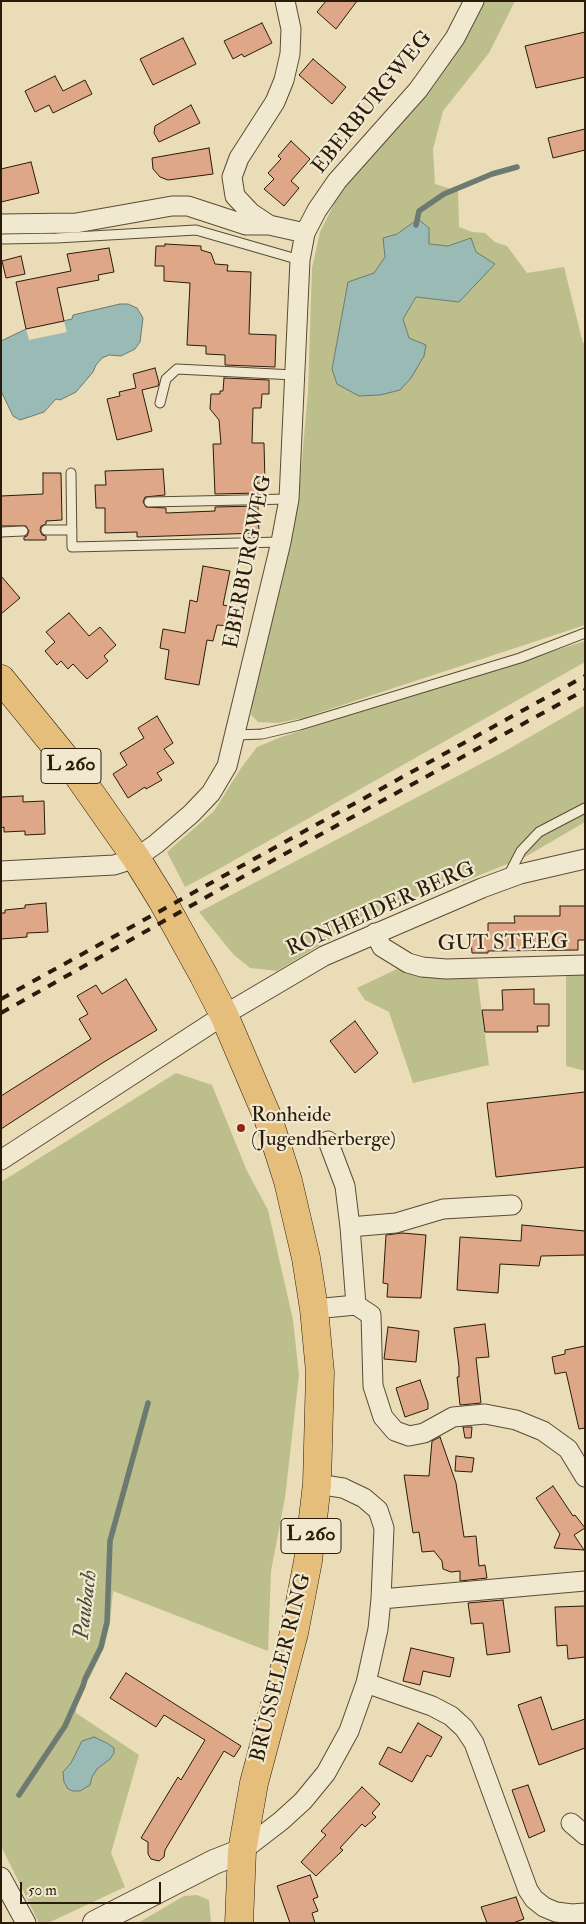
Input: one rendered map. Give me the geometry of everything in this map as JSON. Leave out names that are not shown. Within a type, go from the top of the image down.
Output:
[{"type":"main road","name":"L 260","points":[[1,679],[70,764],[136,858],[162,900],[224,1015]]},
{"type":"main road","name":"BRÜSSELER RING","points":[[224,1015],[268,1118],[278,1149],[306,1258],[314,1309],[320,1372],[317,1484],[308,1561],[296,1624],[254,1783],[242,1851],[239,1923]]},
{"type":"street","points":[[269,225],[251,213],[235,196],[232,177],[239,158],[276,102],[284,80],[290,54],[292,29],[285,1]]},
{"type":"street","name":"EBERBURGWEG","points":[[136,858],[156,844],[191,814],[211,793],[227,766],[236,735],[281,542],[289,499],[300,260],[305,233],[317,210],[337,181],[418,90],[454,38],[474,1]]},
{"type":"street","points":[[1,224],[76,223],[172,206],[188,206],[246,225],[269,225],[305,233]]},
{"type":"street","points":[[1,871],[114,864],[136,858]]},
{"type":"street","name":"RONHEIDER BERG","points":[[1,1160],[224,1015],[324,956],[506,879],[585,859]]},
{"type":"street","name":"GUT STEEG","points":[[375,933],[382,947],[408,962],[422,967],[446,969],[585,965]]},
{"type":"street","points":[[328,1141],[345,1186],[356,1305]]},
{"type":"street","points":[[350,1227],[396,1222],[443,1209],[512,1205]]},
{"type":"street","points":[[314,1309],[356,1305],[371,1315],[373,1386],[383,1417],[395,1431],[409,1436],[424,1433],[453,1417],[485,1414],[516,1420],[543,1431],[568,1449],[585,1477]]},
{"type":"street","points":[[95,1923],[214,1862],[242,1851],[282,1821],[303,1801],[326,1773],[349,1731],[366,1683],[378,1629],[384,1528],[378,1510],[364,1498],[343,1488],[317,1484]]},
{"type":"street","points":[[381,1599],[585,1581]]},
{"type":"street","points":[[366,1683],[432,1706],[451,1716],[464,1728],[474,1743],[528,1890],[534,1899],[544,1907],[556,1912],[585,1913]]},
{"type":"street","points":[[1,1877],[26,1923]]},
{"type":"lane","points":[[1,239],[56,238],[196,230],[300,260]]},
{"type":"lane","points":[[160,403],[166,379],[177,369],[294,375]]},
{"type":"lane","points":[[71,473],[72,547],[281,542]]},
{"type":"lane","points":[[149,502],[289,499]]},
{"type":"lane","points":[[46,530],[72,530]]},
{"type":"lane","points":[[1,532],[23,531]]},
{"type":"lane","points":[[236,735],[262,734],[290,728],[520,658],[585,633]]},
{"type":"lane","name":"RONHEIDER BERG","points":[[506,879],[521,851],[538,832],[585,808]]},
{"type":"green space","points":[[482,1],[515,1],[489,53],[443,111],[433,149],[435,184],[458,191],[459,227],[472,232],[485,233],[495,242],[507,246],[527,273],[564,267],[583,343],[585,343],[585,625],[303,718],[278,723],[258,722],[251,715],[254,687],[299,492],[308,392],[312,268],[320,232],[341,190]],"holes":[[[418,219],[429,244],[448,246],[471,238],[476,252],[459,302],[416,297],[403,319],[409,338],[337,384],[332,369],[348,283],[374,273],[385,257],[383,238],[397,234]]]},
{"type":"green space","points":[[585,641],[585,662],[185,887],[167,852],[214,811],[241,768],[257,747],[281,737]]},
{"type":"green space","points":[[585,705],[585,822],[525,857],[470,879],[374,913],[277,971],[250,968],[233,954],[199,912],[507,750]]},
{"type":"green space","points":[[397,969],[419,977],[477,976],[489,1065],[413,1083],[389,1012],[365,1000],[357,988]]},
{"type":"green space","points":[[566,975],[585,975],[585,1071],[566,1066]]},
{"type":"green space","points":[[176,1073],[212,1085],[247,1171],[268,1210],[293,1320],[299,1375],[285,1498],[271,1571],[268,1651],[113,1591],[110,1623],[104,1648],[76,1705],[76,1713],[139,1755],[111,1853],[125,1887],[48,1923],[39,1923],[1,1846],[1,1182]]},
{"type":"green space","points":[[197,1895],[209,1900],[211,1923],[138,1923],[184,1896]]},
{"type":"water","points":[[418,219],[429,228],[429,244],[448,246],[471,238],[476,252],[495,264],[459,302],[416,297],[403,319],[409,338],[426,345],[424,356],[411,378],[400,390],[380,395],[359,396],[337,384],[332,369],[348,282],[374,273],[385,257],[383,238],[397,234]]},
{"type":"water","points":[[120,304],[128,304],[137,308],[143,318],[140,342],[135,349],[121,356],[109,355],[102,358],[76,392],[60,400],[56,399],[44,412],[20,420],[13,416],[1,391],[1,341],[26,329],[72,319],[73,315]]},
{"type":"water","points":[[94,1737],[114,1748],[114,1753],[110,1759],[97,1769],[90,1785],[80,1791],[68,1789],[64,1782],[63,1772],[71,1763],[82,1741]]},
{"type":"pier","points":[[64,321],[67,332],[29,340],[26,329]]},
{"type":"building","points":[[326,1],[357,1],[336,29],[317,12]]},
{"type":"building","points":[[262,23],[272,43],[244,57],[242,54],[233,59],[224,41]]},
{"type":"building","points":[[585,32],[585,77],[536,88],[525,46]]},
{"type":"building","points":[[183,38],[196,64],[153,85],[140,59]]},
{"type":"building","points":[[313,59],[346,87],[332,104],[299,75]]},
{"type":"building","points":[[55,76],[63,91],[85,80],[92,94],[53,113],[49,105],[35,112],[25,91]]},
{"type":"building","points":[[191,105],[200,123],[159,142],[154,133],[155,126]]},
{"type":"building","points":[[585,129],[585,150],[553,158],[548,138]]},
{"type":"building","points":[[291,141],[310,159],[291,181],[299,188],[284,206],[264,189],[274,179],[268,173],[281,159],[278,156]]},
{"type":"building","points":[[209,148],[213,174],[168,180],[160,177],[153,169],[152,158]]},
{"type":"building","points":[[31,162],[39,193],[1,202],[1,169]]},
{"type":"building","points":[[165,244],[201,246],[201,250],[211,253],[215,264],[228,265],[227,271],[251,272],[249,334],[276,335],[275,367],[225,365],[225,355],[206,354],[206,346],[187,345],[190,283],[164,281],[164,266],[155,266],[156,246],[165,246]]},
{"type":"building","points":[[109,248],[114,272],[98,275],[99,280],[57,288],[64,321],[26,329],[16,282],[71,271],[67,254]]},
{"type":"building","points":[[21,256],[25,274],[6,278],[2,261]]},
{"type":"building","points":[[155,368],[158,386],[142,390],[152,431],[117,440],[107,399],[120,396],[119,392],[136,388],[133,374]]},
{"type":"building","points":[[224,378],[269,380],[269,394],[262,394],[261,408],[253,408],[252,443],[264,443],[265,483],[257,483],[258,493],[215,494],[213,444],[221,444],[219,420],[210,409],[211,394],[220,394],[220,391],[223,391]]},
{"type":"building","points":[[163,469],[165,495],[145,497],[143,502],[146,507],[166,508],[166,513],[215,511],[215,507],[258,506],[259,533],[137,537],[137,532],[105,533],[105,508],[96,508],[95,485],[106,485],[105,471]]},
{"type":"building","points":[[43,473],[61,473],[62,520],[46,521],[46,524],[41,526],[40,530],[42,535],[46,536],[46,540],[24,540],[29,531],[26,526],[1,526],[1,496],[43,494]]},
{"type":"building","points":[[203,566],[230,571],[223,605],[234,607],[230,626],[217,625],[213,641],[207,640],[199,685],[165,679],[169,650],[160,648],[163,629],[185,633],[190,600],[197,602]]},
{"type":"building","points":[[1,576],[20,598],[1,614]]},
{"type":"building","points":[[69,613],[89,636],[100,627],[116,645],[104,656],[108,661],[87,679],[73,664],[68,669],[61,661],[57,665],[45,651],[55,642],[46,632]]},
{"type":"building","points":[[157,716],[173,743],[164,749],[174,763],[157,773],[162,780],[146,789],[145,787],[128,798],[113,774],[127,765],[120,753],[144,738],[138,728]]},
{"type":"building","points":[[23,796],[23,802],[44,801],[45,834],[25,835],[25,831],[4,832],[4,827],[1,828],[1,797]]},
{"type":"building","points":[[46,903],[48,932],[27,933],[27,937],[1,939],[1,913],[5,913],[5,910],[25,908],[25,905]]},
{"type":"building","points":[[560,906],[585,906],[585,940],[578,940],[578,950],[488,951],[488,953],[472,953],[471,936],[488,936],[488,923],[515,923],[514,916],[560,916]]},
{"type":"building","points":[[126,979],[157,1030],[1,1129],[1,1096],[91,1039],[79,1019],[88,1014],[77,996],[96,985],[102,994]]},
{"type":"building","points":[[534,989],[534,1004],[549,1004],[549,1026],[537,1026],[538,1032],[485,1032],[482,1010],[503,1010],[502,990]]},
{"type":"building","points":[[355,1021],[378,1053],[355,1073],[330,1041]]},
{"type":"building","points":[[585,1092],[585,1167],[496,1177],[487,1103]]},
{"type":"building","points":[[522,1225],[585,1231],[585,1255],[541,1256],[539,1266],[500,1264],[498,1293],[457,1290],[460,1237],[521,1241]]},
{"type":"building","points":[[402,1233],[426,1235],[421,1298],[387,1297],[388,1284],[383,1283],[386,1235]]},
{"type":"building","points":[[485,1324],[489,1357],[476,1358],[481,1403],[460,1405],[457,1377],[459,1377],[459,1367],[454,1328]]},
{"type":"building","points":[[388,1327],[419,1331],[416,1362],[384,1359]]},
{"type":"building","points":[[585,1346],[585,1428],[579,1429],[566,1372],[555,1374],[552,1357],[565,1354],[565,1350]]},
{"type":"building","points":[[420,1380],[428,1403],[428,1409],[405,1417],[396,1388]]},
{"type":"building","points":[[463,1427],[472,1427],[471,1438],[465,1438]]},
{"type":"building","points":[[440,1437],[456,1483],[464,1537],[476,1536],[479,1566],[485,1565],[487,1578],[460,1581],[460,1571],[451,1572],[443,1569],[442,1561],[434,1551],[422,1552],[419,1532],[413,1533],[404,1475],[429,1476],[432,1441]]},
{"type":"building","points":[[456,1456],[474,1458],[472,1472],[455,1471]]},
{"type":"building","points":[[553,1486],[573,1516],[575,1515],[585,1528],[574,1535],[584,1550],[554,1548],[560,1534],[536,1498]]},
{"type":"building","points":[[503,1600],[510,1652],[487,1655],[483,1623],[471,1624],[468,1603]]},
{"type":"building","points":[[585,1606],[585,1657],[568,1659],[567,1645],[557,1646],[555,1607]]},
{"type":"building","points":[[411,1648],[454,1658],[450,1677],[423,1671],[420,1685],[403,1681]]},
{"type":"building","points":[[126,1673],[241,1746],[234,1757],[224,1751],[165,1850],[164,1857],[159,1861],[151,1859],[148,1854],[148,1842],[141,1838],[178,1777],[181,1780],[205,1740],[164,1715],[156,1727],[110,1698]]},
{"type":"building","points":[[541,1697],[552,1730],[585,1719],[585,1748],[539,1765],[518,1705]]},
{"type":"building","points":[[418,1723],[442,1737],[431,1757],[427,1755],[412,1782],[379,1764],[388,1747],[401,1753]]},
{"type":"building","points":[[528,1785],[545,1831],[529,1838],[512,1790]]},
{"type":"building","points":[[362,1787],[380,1804],[372,1813],[376,1817],[365,1827],[362,1824],[340,1848],[343,1850],[316,1876],[301,1862],[326,1835],[321,1831]]},
{"type":"building","points":[[310,1875],[318,1897],[313,1899],[318,1911],[312,1913],[315,1923],[290,1923],[277,1886]]},
{"type":"building","points":[[516,1897],[524,1919],[513,1923],[487,1923],[481,1907]]},
{"type":"waterway","points":[[416,225],[419,211],[444,194],[492,174],[517,167]]},
{"type":"waterway","name":"Paubach","points":[[19,1795],[65,1726],[101,1647],[107,1622],[110,1541],[148,1403]]},
{"type":"railway","points":[[1,999],[585,676]]},
{"type":"railway","points":[[1,1013],[226,886],[585,690]]},
{"type":"place","name":"Ronheide (Jugendherberge)","points":[[241,1128]]}]
